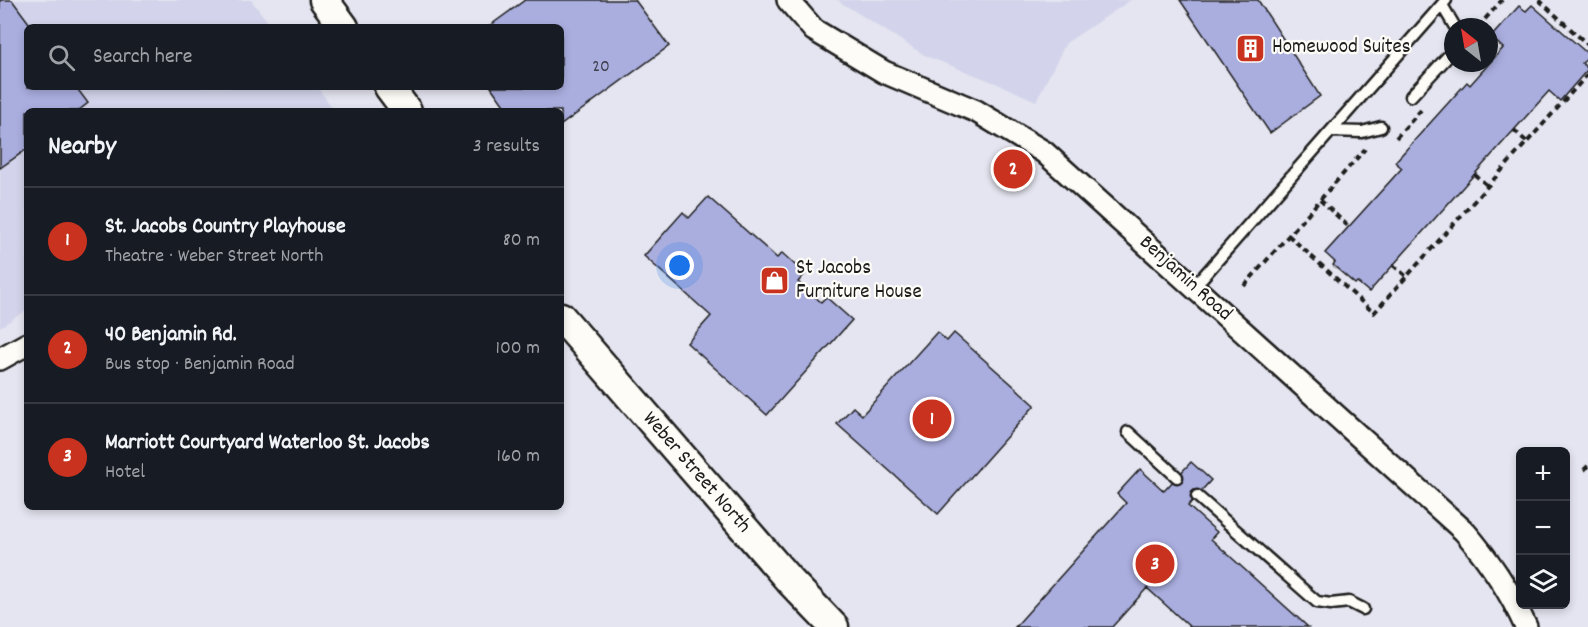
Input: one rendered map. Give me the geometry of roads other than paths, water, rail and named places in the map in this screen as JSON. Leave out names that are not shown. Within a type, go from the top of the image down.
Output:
[{"type":"main road","points":[[324,0],[342,24]]},
{"type":"main road","points":[[391,90],[405,108]]},
{"type":"main road","name":"Weber Street North","points":[[564,320],[789,580],[834,627]]},
{"type":"street","name":"Benjamin Road","points":[[788,0],[814,30],[884,72],[976,111],[1044,152],[1464,531],[1487,557],[1506,585],[1526,627]]},
{"type":"street","points":[[0,359],[24,346]]},
{"type":"lane","points":[[1194,287],[1444,3],[1451,18]]},
{"type":"lane","points":[[1411,96],[1444,60]]},
{"type":"lane","points":[[1331,131],[1362,132],[1381,127]]},
{"type":"lane","points":[[1128,432],[1177,477]]},
{"type":"lane","points":[[1197,496],[1317,602],[1331,604],[1349,602],[1363,609]]},
{"type":"place","name":"Homewood Suites","points":[[1251,48]]},
{"type":"place","name":"40 Benjamin Rd.","points":[[1013,169]]},
{"type":"place","name":"St Jacobs Furniture House","points":[[775,281]]},
{"type":"place","name":"St. Jacobs Country Playhouse","points":[[932,419]]},
{"type":"place","name":"Marriott Courtyard Waterloo St. Jacobs","points":[[1155,564]]}]
